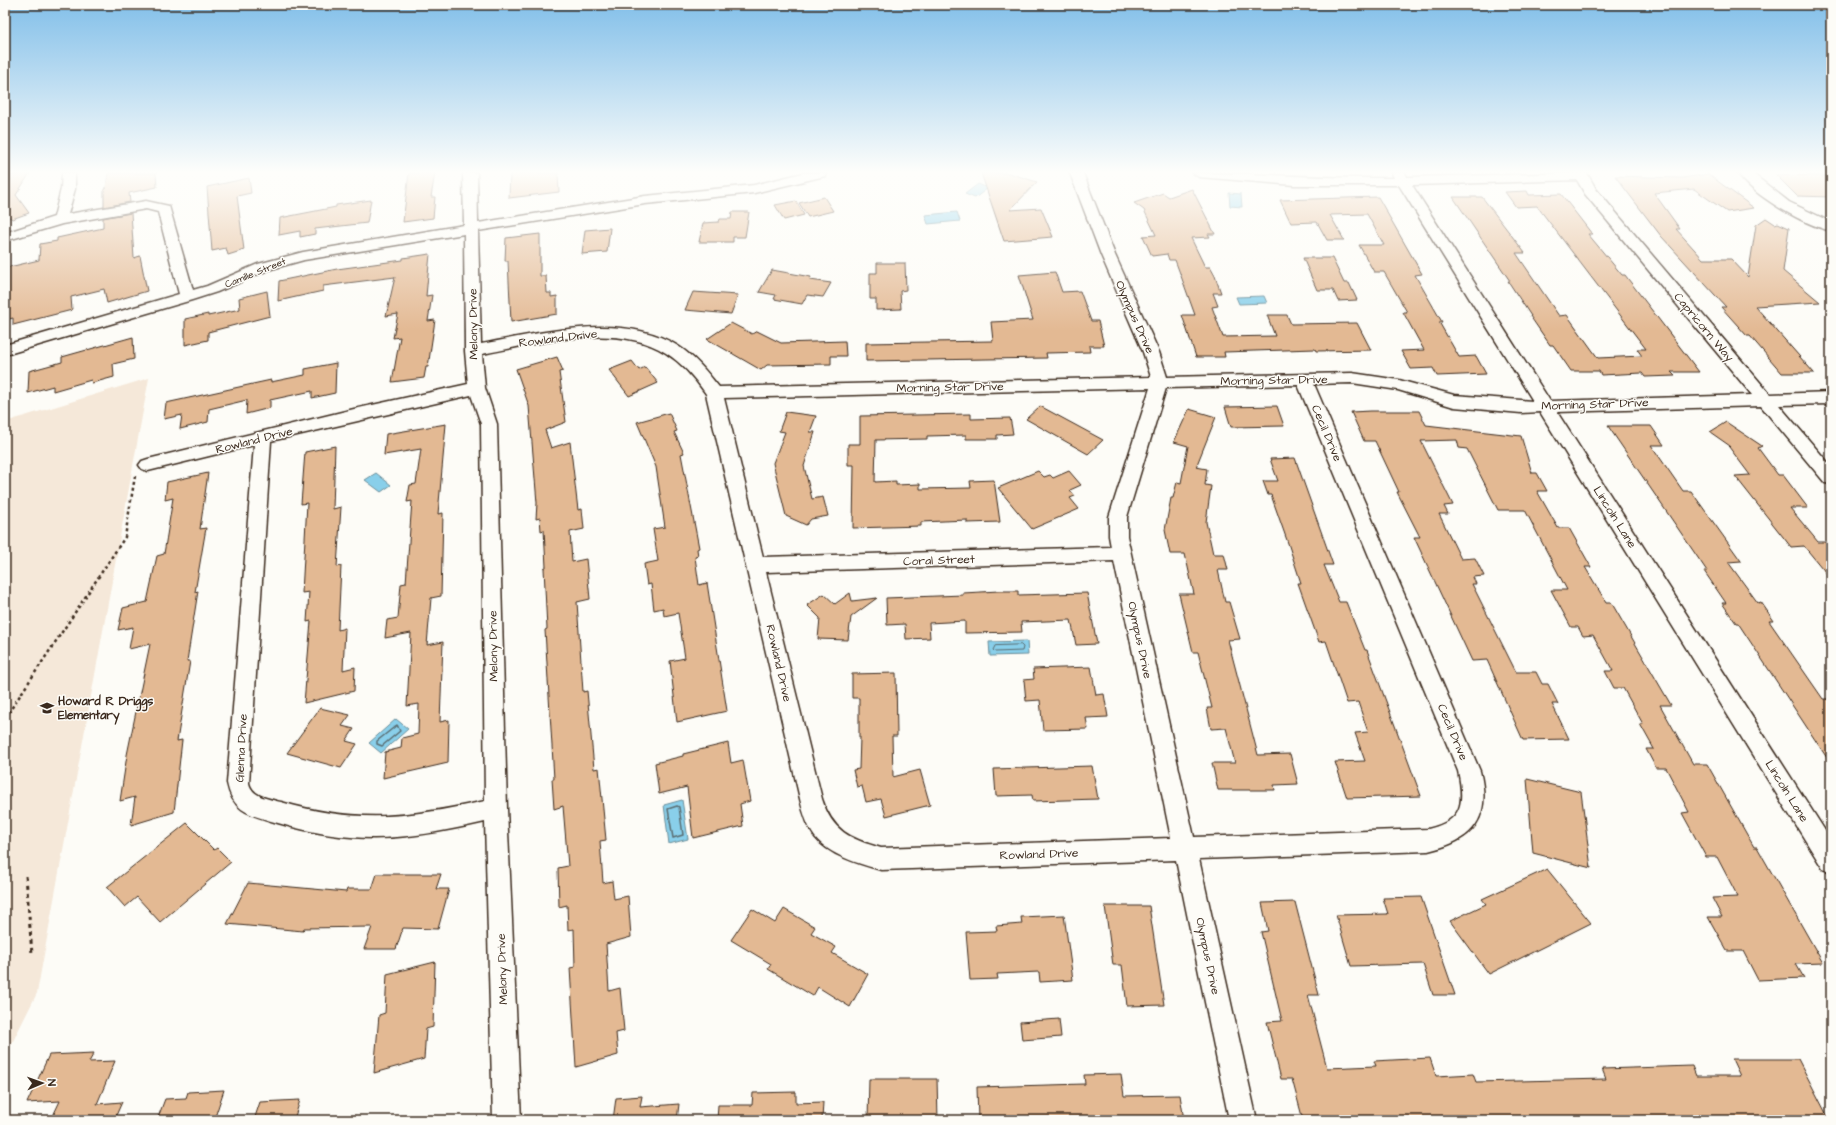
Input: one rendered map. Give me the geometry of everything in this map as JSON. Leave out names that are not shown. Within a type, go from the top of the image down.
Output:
[{"type":"street","points":[[5,237],[42,226]]},
{"type":"street","points":[[169,226],[187,297]]},
{"type":"street","name":"Camille Street","points":[[5,350],[187,297],[224,285],[259,269],[289,259],[487,226]]},
{"type":"street","name":"Olympus Drive","points":[[1096,226],[1151,352],[1160,382],[1118,516],[1118,536],[1243,1120]]},
{"type":"street","name":"Lincoln Lane","points":[[1431,226],[1831,861]]},
{"type":"street","name":"Capricorn Way","points":[[1619,226],[1831,478]]},
{"type":"street","name":"Melony Drive","points":[[471,228],[473,351],[477,388],[489,424],[496,808],[507,1120]]},
{"type":"street","name":"Rowland Drive","points":[[473,351],[586,333],[630,335],[649,339],[666,345],[701,375],[714,393],[810,799],[817,818],[824,831],[855,851],[881,858],[1184,849]]},
{"type":"street","name":"Morning Star Drive","points":[[714,393],[1304,379],[1368,380],[1399,385],[1439,398],[1469,404],[1521,407],[1831,398]]},
{"type":"street","name":"Cecil Drive","points":[[1184,849],[1428,840],[1442,838],[1451,834],[1466,821],[1474,802],[1473,782],[1469,770],[1304,379]]},
{"type":"street","name":"Rowland Drive","points":[[142,470],[354,415],[477,388]]},
{"type":"street","name":"Glenna Drive","points":[[262,438],[238,783],[242,796],[253,805],[337,826],[368,828],[422,825],[496,808]]},
{"type":"street","name":"Coral Street","points":[[756,566],[1121,554]]},
{"type":"path","points":[[5,718],[125,537],[142,470]]},
{"type":"path","points":[[26,876],[32,954]]},
{"type":"shaded area","name":"Howard R Driggs Elementary","points":[[149,378],[37,993],[5,1057],[5,422]]},
{"type":"water","points":[[1264,296],[1267,303],[1239,304],[1236,297]]},
{"type":"water","points":[[376,473],[391,485],[381,492],[365,480]]},
{"type":"water","points":[[1027,641],[1028,655],[990,656],[989,642]]},
{"type":"water","points":[[396,719],[408,729],[381,753],[369,743]]},
{"type":"water","points":[[682,800],[688,839],[669,844],[664,805]]},
{"type":"building","points":[[103,226],[132,226],[134,258],[140,256],[147,291],[107,303],[104,289],[71,297],[72,310],[13,325],[13,318],[5,320],[5,268],[39,260],[40,244],[57,241],[57,238],[103,228]]},
{"type":"building","points":[[210,226],[241,226],[244,250],[228,255],[226,248],[212,251]]},
{"type":"building","points":[[280,226],[345,226],[315,229],[315,234],[300,237],[300,231],[279,235]]},
{"type":"building","points":[[702,226],[747,226],[745,237],[733,237],[733,242],[699,242]]},
{"type":"building","points":[[999,226],[1048,226],[1053,237],[1004,241]]},
{"type":"building","points":[[1151,226],[1211,226],[1215,234],[1208,234],[1210,237],[1191,238],[1205,267],[1210,267],[1215,276],[1221,293],[1213,293],[1218,306],[1212,307],[1223,337],[1275,336],[1267,315],[1287,315],[1291,324],[1357,323],[1371,350],[1316,351],[1315,349],[1224,352],[1225,357],[1196,357],[1182,315],[1195,315],[1175,260],[1169,260],[1167,254],[1152,256],[1143,236],[1156,235]]},
{"type":"building","points":[[1319,226],[1336,226],[1344,240],[1327,240]]},
{"type":"building","points":[[1373,226],[1394,226],[1422,274],[1415,275],[1442,322],[1439,322],[1459,357],[1476,356],[1486,374],[1437,376],[1433,368],[1411,369],[1401,351],[1424,350],[1403,312],[1407,312],[1384,272],[1374,272],[1359,245],[1384,245]]},
{"type":"building","points":[[1472,226],[1504,226],[1525,253],[1516,253],[1559,316],[1567,315],[1598,358],[1642,356],[1637,349],[1646,349],[1552,226],[1585,226],[1592,234],[1588,234],[1622,275],[1625,275],[1699,372],[1671,372],[1675,376],[1645,377],[1642,373],[1601,375],[1599,371],[1571,371],[1553,345],[1550,345],[1530,316],[1508,281],[1510,281]]},
{"type":"building","points":[[1653,226],[1677,226],[1680,229],[1676,229],[1703,259],[1731,259],[1748,277],[1756,226],[1784,226],[1789,228],[1783,271],[1820,302],[1755,306],[1814,373],[1782,373],[1750,336],[1747,336],[1721,307],[1726,307]]},
{"type":"building","points":[[610,228],[607,252],[582,254],[585,230]]},
{"type":"building","points":[[540,234],[540,276],[546,276],[547,293],[551,293],[551,297],[557,296],[557,314],[511,322],[508,261],[505,261],[506,238]]},
{"type":"building","points":[[430,254],[426,296],[432,295],[428,321],[435,320],[428,367],[426,367],[424,378],[392,382],[400,337],[393,338],[398,314],[386,316],[395,277],[323,286],[323,291],[278,301],[279,281],[337,269],[403,260],[403,258]]},
{"type":"building","points":[[1303,258],[1332,258],[1344,283],[1349,283],[1357,300],[1338,301],[1333,290],[1317,290]]},
{"type":"building","points":[[877,263],[905,263],[906,290],[900,291],[901,309],[876,310],[876,299],[870,299],[870,273],[877,273]]},
{"type":"building","points":[[772,270],[811,277],[810,280],[831,283],[823,297],[807,295],[802,304],[774,299],[776,295],[759,292]]},
{"type":"building","points":[[1055,272],[1062,292],[1080,291],[1091,321],[1098,321],[1104,346],[1089,346],[1090,352],[1046,353],[1047,358],[866,361],[866,343],[993,341],[991,322],[1033,320],[1019,275]]},
{"type":"building","points":[[267,291],[270,316],[208,332],[208,340],[185,345],[185,319],[240,309],[239,298]]},
{"type":"building","points":[[693,292],[738,295],[731,314],[685,310]]},
{"type":"building","points":[[731,323],[752,334],[757,331],[781,343],[845,341],[846,356],[831,356],[831,364],[767,365],[761,370],[707,339]]},
{"type":"building","points":[[133,337],[134,359],[113,364],[114,377],[92,383],[91,380],[53,391],[53,386],[28,393],[29,371],[62,362],[62,357]]},
{"type":"building","points":[[557,357],[563,371],[559,372],[566,422],[545,430],[551,448],[570,442],[578,510],[582,509],[584,529],[570,532],[572,562],[586,559],[590,599],[577,602],[583,692],[587,691],[594,769],[599,768],[606,840],[600,841],[603,883],[612,881],[614,899],[628,896],[631,937],[606,944],[609,991],[620,988],[624,1031],[616,1033],[618,1055],[576,1067],[570,968],[575,967],[574,929],[568,930],[567,905],[559,907],[558,868],[568,866],[563,806],[554,809],[552,779],[554,779],[545,630],[547,629],[544,530],[541,531],[540,518],[536,519],[537,503],[529,406],[516,369]]},
{"type":"building","points":[[632,361],[639,370],[645,367],[658,383],[629,396],[609,370]]},
{"type":"building","points":[[336,363],[335,393],[312,398],[312,391],[270,400],[270,408],[246,414],[247,400],[209,409],[208,422],[180,429],[182,415],[164,419],[166,403],[271,380],[271,382],[305,375],[305,369]]},
{"type":"building","points":[[1040,406],[1103,440],[1088,454],[1026,419]]},
{"type":"building","points":[[1277,406],[1284,426],[1231,427],[1225,407]]},
{"type":"building","points":[[1189,409],[1216,417],[1196,467],[1207,469],[1205,485],[1211,486],[1206,522],[1213,554],[1224,554],[1228,570],[1218,570],[1225,602],[1229,602],[1240,639],[1228,640],[1258,755],[1290,754],[1298,784],[1274,785],[1275,790],[1218,790],[1212,763],[1235,763],[1226,728],[1211,729],[1207,708],[1212,708],[1198,652],[1193,652],[1179,594],[1194,594],[1185,554],[1170,554],[1165,530],[1171,498],[1173,498],[1177,482],[1181,483],[1188,446],[1174,442]]},
{"type":"building","points":[[1419,411],[1426,425],[1521,436],[1532,473],[1537,473],[1547,491],[1537,491],[1558,528],[1569,528],[1591,567],[1585,567],[1606,602],[1611,602],[1671,705],[1660,705],[1693,764],[1707,764],[1754,847],[1757,847],[1823,963],[1796,964],[1804,978],[1758,980],[1743,951],[1727,951],[1708,917],[1722,917],[1712,898],[1738,897],[1717,857],[1706,857],[1682,813],[1689,812],[1666,768],[1656,768],[1646,749],[1654,749],[1640,724],[1643,724],[1623,688],[1614,688],[1605,671],[1613,671],[1593,635],[1583,636],[1578,627],[1571,627],[1551,590],[1567,590],[1525,510],[1498,510],[1467,449],[1459,448],[1457,440],[1421,441],[1453,505],[1444,506],[1448,514],[1439,514],[1461,559],[1475,558],[1484,576],[1473,577],[1476,584],[1472,584],[1516,672],[1536,672],[1542,684],[1548,684],[1558,704],[1552,704],[1569,739],[1523,740],[1487,660],[1472,661],[1414,537],[1420,537],[1397,492],[1399,492],[1375,441],[1364,441],[1351,412]]},
{"type":"building","points":[[786,412],[816,416],[810,432],[815,432],[804,466],[812,499],[823,497],[828,516],[811,519],[806,525],[786,516],[773,463],[785,432],[779,431]]},
{"type":"building","points":[[669,413],[677,431],[674,432],[684,453],[681,454],[699,548],[697,549],[698,556],[695,557],[699,585],[707,583],[727,711],[677,722],[670,661],[685,658],[678,613],[664,616],[663,608],[654,610],[651,584],[647,585],[644,564],[658,561],[653,529],[665,527],[656,467],[637,422]]},
{"type":"building","points":[[971,414],[971,419],[1010,418],[1013,434],[997,435],[997,439],[966,439],[966,435],[927,436],[927,439],[876,440],[875,482],[896,481],[896,485],[920,484],[920,489],[971,488],[970,481],[994,480],[1000,522],[967,523],[967,520],[921,522],[921,526],[853,528],[854,465],[848,465],[848,444],[860,444],[860,416]]},
{"type":"building","points":[[1726,422],[1762,446],[1758,448],[1778,475],[1783,475],[1808,508],[1790,508],[1818,542],[1831,542],[1831,579],[1804,546],[1791,547],[1735,476],[1750,475],[1729,447],[1730,446],[1710,432]]},
{"type":"building","points":[[446,424],[438,514],[443,513],[441,596],[431,598],[427,645],[443,642],[440,722],[449,720],[448,763],[383,778],[385,752],[401,748],[402,738],[418,734],[419,704],[407,706],[411,633],[385,638],[387,620],[398,618],[401,584],[406,583],[412,501],[407,502],[410,485],[416,484],[421,449],[384,455],[386,434]]},
{"type":"building","points":[[1608,426],[1651,426],[1664,445],[1651,445],[1683,491],[1691,491],[1741,561],[1728,562],[1758,603],[1761,602],[1774,621],[1769,621],[1823,699],[1831,699],[1831,764],[1738,623],[1736,623],[1722,603],[1726,603],[1704,571],[1707,571]]},
{"type":"building","points":[[335,446],[333,509],[341,507],[337,567],[341,566],[338,630],[345,628],[343,670],[355,667],[354,691],[304,703],[311,621],[307,622],[309,592],[302,593],[307,503],[301,504],[305,452]]},
{"type":"building","points":[[1295,458],[1333,565],[1324,565],[1339,602],[1346,602],[1365,650],[1367,650],[1421,796],[1347,798],[1335,762],[1365,761],[1355,733],[1368,732],[1358,702],[1347,703],[1326,641],[1319,642],[1298,583],[1301,583],[1289,546],[1271,495],[1268,495],[1263,481],[1278,481],[1270,459]]},
{"type":"building","points":[[1038,471],[1044,477],[1050,475],[1053,478],[1069,471],[1081,485],[1070,490],[1075,496],[1070,498],[1079,509],[1032,529],[998,488]]},
{"type":"building","points":[[208,473],[200,529],[206,528],[195,592],[198,591],[187,661],[190,661],[177,741],[182,740],[174,812],[131,825],[135,797],[120,801],[127,755],[150,644],[129,649],[133,627],[118,630],[123,608],[147,602],[157,556],[164,554],[173,498],[165,500],[167,482]]},
{"type":"building","points":[[1018,591],[1018,595],[1087,593],[1097,644],[1076,645],[1071,620],[1021,622],[1022,632],[965,633],[965,621],[929,623],[930,638],[906,639],[905,624],[887,625],[886,598],[963,595],[963,593]]},
{"type":"building","points":[[850,593],[852,601],[877,598],[851,617],[848,640],[818,639],[820,618],[807,605],[824,594],[835,604]]},
{"type":"building","points":[[1091,667],[1096,695],[1104,694],[1108,717],[1086,718],[1088,729],[1043,730],[1040,700],[1026,701],[1024,680],[1034,679],[1033,669]]},
{"type":"building","points":[[896,673],[897,736],[892,736],[893,777],[920,770],[930,805],[886,816],[881,799],[866,802],[862,786],[857,787],[853,770],[859,769],[859,698],[852,698],[852,674]]},
{"type":"building","points":[[320,708],[350,715],[342,726],[354,729],[346,741],[357,744],[341,768],[287,753]]},
{"type":"building","points":[[728,743],[731,763],[743,760],[750,801],[740,804],[743,826],[693,838],[687,787],[659,794],[655,763],[683,756],[683,754]]},
{"type":"building","points":[[1092,766],[1098,799],[1033,801],[1032,795],[996,796],[994,769]]},
{"type":"building","points":[[1527,779],[1581,792],[1591,868],[1533,853]]},
{"type":"building","points":[[187,823],[214,850],[217,848],[231,862],[160,922],[137,897],[125,907],[107,887]]},
{"type":"building","points":[[1547,869],[1591,923],[1489,974],[1450,921],[1486,904],[1482,899]]},
{"type":"building","points":[[377,874],[441,874],[436,889],[449,889],[438,929],[403,928],[396,949],[364,949],[372,927],[304,928],[303,931],[227,924],[248,883],[346,892],[347,889],[372,889]]},
{"type":"building","points":[[1421,897],[1455,995],[1433,995],[1423,964],[1351,966],[1336,915],[1388,914],[1383,898]]},
{"type":"building","points":[[1295,902],[1319,995],[1308,995],[1327,1068],[1376,1066],[1374,1061],[1430,1058],[1436,1076],[1473,1074],[1476,1082],[1606,1079],[1602,1069],[1692,1066],[1696,1076],[1740,1076],[1732,1059],[1798,1059],[1829,1119],[1303,1120],[1292,1079],[1281,1079],[1267,1022],[1282,1021],[1261,932],[1268,931],[1262,903]]},
{"type":"building","points":[[1105,906],[1149,906],[1164,1005],[1127,1006],[1122,965],[1113,965]]},
{"type":"building","points":[[752,909],[775,923],[784,909],[815,927],[811,933],[836,947],[832,953],[868,974],[850,1007],[818,987],[813,996],[768,969],[771,964],[731,940]]},
{"type":"building","points":[[1064,915],[1073,980],[1040,982],[1039,972],[997,974],[998,979],[970,980],[966,932],[997,931],[996,926],[1022,924],[1021,917]]},
{"type":"building","points":[[435,962],[433,1027],[426,1029],[424,1059],[374,1073],[379,1015],[385,1013],[387,974]]},
{"type":"building","points":[[1059,1019],[1061,1037],[1022,1040],[1020,1022]]},
{"type":"building","points":[[94,1053],[89,1062],[115,1061],[97,1104],[122,1102],[114,1120],[51,1120],[60,1101],[27,1103],[49,1055]]},
{"type":"building","points":[[1121,1074],[1124,1096],[1180,1095],[1184,1120],[978,1120],[977,1087],[1085,1084],[1084,1075]]},
{"type":"building","points":[[869,1079],[937,1079],[938,1120],[868,1120]]},
{"type":"building","points":[[224,1090],[214,1120],[157,1120],[165,1099],[186,1098],[188,1092]]},
{"type":"building","points":[[796,1092],[796,1103],[823,1102],[822,1120],[717,1120],[718,1105],[752,1105],[753,1093]]},
{"type":"building","points":[[642,1096],[640,1107],[679,1104],[677,1120],[613,1120],[616,1098]]},
{"type":"building","points":[[300,1100],[294,1120],[254,1120],[260,1102]]},
{"type":"place","name":"Howard R Driggs Elementary","points":[[47,708]]}]
